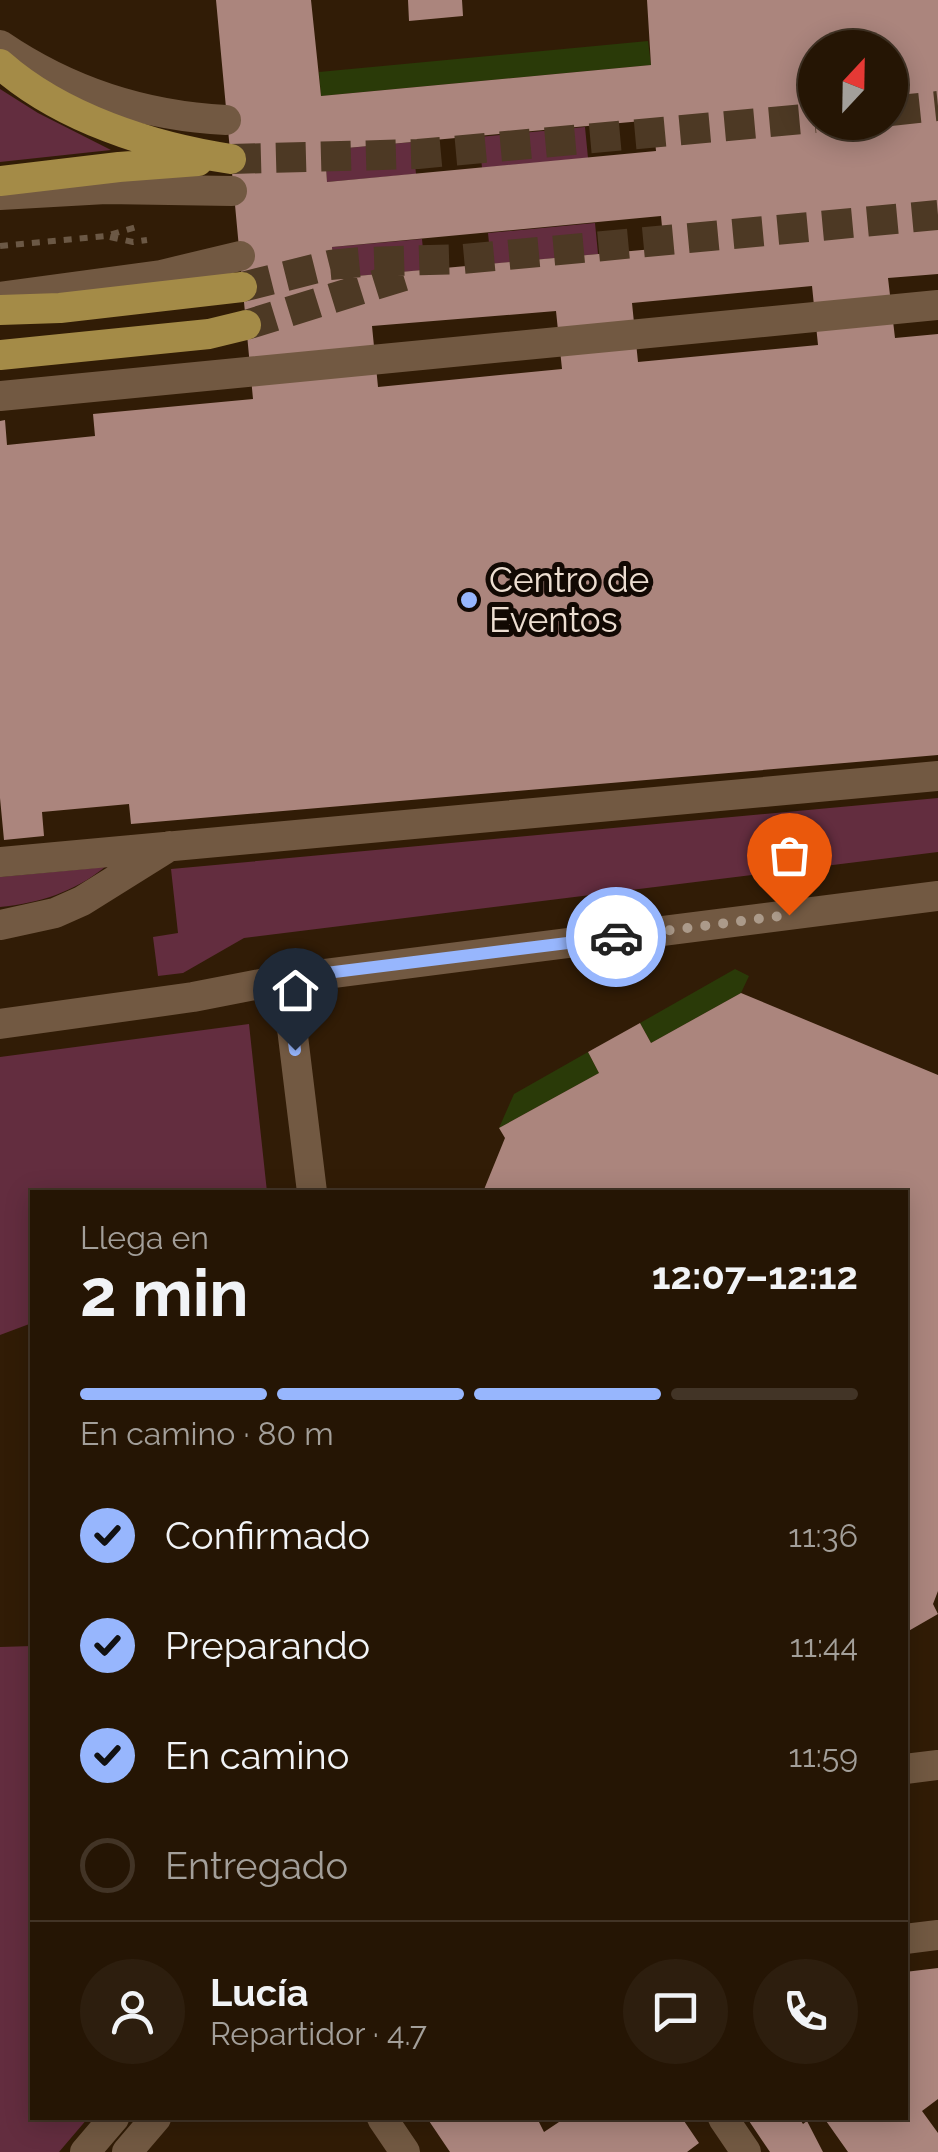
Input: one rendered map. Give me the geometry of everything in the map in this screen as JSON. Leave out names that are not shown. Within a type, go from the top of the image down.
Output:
[{"type":"main road","points":[[0,64],[46,96],[92,119],[177,148],[231,159],[119,166],[0,181]]},
{"type":"main road","points":[[0,310],[60,308],[242,287]]},
{"type":"main road","points":[[0,355],[209,334],[246,325]]},
{"type":"street","points":[[0,45],[42,71],[113,103],[188,118],[226,120]]},
{"type":"street","points":[[0,195],[106,189],[232,191]]},
{"type":"street","points":[[0,297],[161,276],[240,256]]},
{"type":"street","points":[[0,396],[938,306]]},
{"type":"street","points":[[0,862],[938,776]]},
{"type":"street","points":[[0,925],[55,913],[82,902],[173,844]]},
{"type":"street","points":[[0,1024],[193,997],[286,978],[938,896]]},
{"type":"street","points":[[286,978],[312,1190]]},
{"type":"street","points":[[908,1769],[938,1765]]},
{"type":"street","points":[[908,1939],[938,1934]]},
{"type":"street","points":[[85,2152],[112,2120]]},
{"type":"street","points":[[127,2152],[154,2120]]},
{"type":"street","points":[[383,2120],[405,2152]]},
{"type":"street","points":[[723,2120],[746,2152]]},
{"type":"path","points":[[0,246],[106,236],[132,226]]},
{"type":"path","points":[[106,236],[133,242]]},
{"type":"shaded area","points":[[648,41],[651,65],[321,96],[319,72]]},
{"type":"shaded area","points":[[0,89],[38,113],[111,150],[0,162]]},
{"type":"shaded area","points":[[585,127],[588,158],[482,168],[479,137]]},
{"type":"shaded area","points":[[413,142],[416,174],[327,182],[325,150]]},
{"type":"shaded area","points":[[595,223],[598,254],[491,264],[488,233]]},
{"type":"shaded area","points":[[422,239],[425,270],[335,278],[332,247]]},
{"type":"shaded area","points":[[938,798],[938,852],[244,938],[183,973],[158,976],[153,937],[178,933],[171,869]]},
{"type":"shaded area","points":[[105,867],[56,895],[0,907],[0,877]]},
{"type":"shaded area","points":[[735,969],[749,976],[741,993],[651,1043],[640,1023]]},
{"type":"shaded area","points":[[249,1024],[267,1190],[30,1190],[30,1324],[0,1335],[0,1057]]},
{"type":"shaded area","points":[[588,1052],[599,1073],[499,1128],[514,1094]]},
{"type":"shaded area","points":[[30,1646],[30,2120],[86,2120],[59,2152],[0,2152],[0,1647]]},
{"type":"building","name":"Centro de Eventos","points":[[216,0],[311,0],[321,96],[651,65],[647,0],[938,0],[938,274],[888,278],[895,338],[938,334],[938,755],[131,824],[129,804],[42,812],[44,836],[4,840],[0,798],[0,421],[5,420],[7,445],[95,436],[93,414],[253,399]],"holes":[[[653,120],[656,151],[327,182],[325,150]],[[661,216],[664,248],[335,278],[332,247]],[[812,286],[818,345],[638,362],[632,303]],[[556,311],[562,369],[378,387],[372,326]]]},
{"type":"building","points":[[408,0],[462,0],[463,16],[409,21]]},
{"type":"building","points":[[741,993],[938,1075],[938,1591],[933,1604],[938,1614],[908,1631],[908,1190],[484,1190],[505,1138],[499,1128],[599,1073],[588,1052],[640,1023],[651,1043]]},
{"type":"building","points":[[938,1968],[938,2099],[922,2111],[938,2133],[938,2152],[848,2152],[825,2120],[908,2120],[908,1972]]},
{"type":"building","points":[[428,2120],[538,2120],[544,2132],[562,2120],[683,2120],[699,2143],[687,2152],[450,2152]]},
{"type":"building","points":[[748,2120],[800,2120],[803,2124],[807,2121],[823,2152],[770,2152]]},
{"type":"tunnel","points":[[908,109],[938,106]]},
{"type":"tunnel","points":[[231,159],[418,154],[798,120]]},
{"type":"tunnel","points":[[242,287],[330,265],[463,259],[938,215]]},
{"type":"tunnel","points":[[246,325],[417,272]]},
{"type":"way so far","points":[[616,937],[789,915]]},
{"type":"place","name":"Centro de Eventos","points":[[469,600]]},
{"type":"route","points":[[295,1050],[286,978],[616,937]]}]
